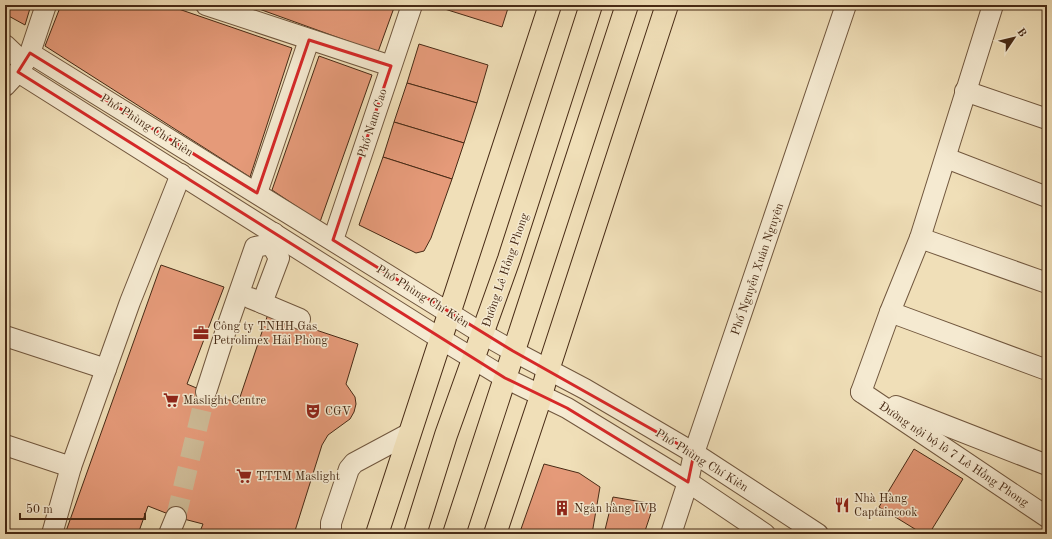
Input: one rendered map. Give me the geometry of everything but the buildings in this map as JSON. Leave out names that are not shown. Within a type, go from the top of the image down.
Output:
[{"type":"main road","points":[[377,534],[451,312],[550,5]]},
{"type":"main road","name":"Đường Lê Hồng Phong","points":[[415,534],[446,435],[509,259],[592,5]]},
{"type":"main road","points":[[454,534],[627,5]]},
{"type":"main road","points":[[495,534],[667,5]]},
{"type":"street","points":[[19,68],[46,5]]},
{"type":"street","points":[[206,5],[391,66]]},
{"type":"street","name":"Phố Nam Cao","points":[[333,240],[412,5]]},
{"type":"street","name":"Phố Nguyễn Xuân Nguyên","points":[[671,534],[688,482],[694,453],[846,5]]},
{"type":"street","points":[[861,392],[890,312],[920,238],[993,5]]},
{"type":"street","points":[[262,302],[279,258],[269,234],[265,198],[309,40]]},
{"type":"street","points":[[5,45],[19,68]]},
{"type":"street","name":"Phố Phùng Chí Kiên","points":[[19,68],[181,174],[269,234],[505,378],[567,408],[688,482],[765,534]]},
{"type":"street","name":"Phố Phùng Chí Kiên","points":[[19,68],[265,198],[418,294],[451,312],[483,334],[585,389],[694,453],[818,534]]},
{"type":"street","points":[[965,91],[1047,119]]},
{"type":"street","points":[[946,158],[1047,197]]},
{"type":"street","points":[[52,534],[71,467],[130,302],[181,174]]},
{"type":"street","points":[[206,392],[255,247],[269,234]]},
{"type":"street","points":[[920,238],[1047,283]]},
{"type":"street","points":[[238,294],[262,302],[300,319]]},
{"type":"street","points":[[890,312],[1047,370]]},
{"type":"street","points":[[5,336],[106,369]]},
{"type":"street","name":"Đường nội bộ lô 7 Lê Hồng Phong","points":[[861,392],[1047,464]]},
{"type":"street","name":"Đường nội bộ lô 7 Lê Hồng Phong","points":[[861,392],[1047,517]]},
{"type":"street","points":[[331,534],[331,523],[349,469],[354,463],[410,433]]},
{"type":"street","points":[[5,445],[71,467]]},
{"type":"highlighted area","points":[[309,40],[391,66],[333,240],[513,351],[694,453],[688,482],[567,408],[505,378],[18,72],[30,53],[257,193]]},
{"type":"tunnel","points":[[176,517],[206,392]]},
{"type":"place","name":"Công ty TNHH Gas Petrolimex Hải Phòng","points":[[201,333]]},
{"type":"place","name":"Maslight Centre","points":[[171,400]]},
{"type":"place","name":"CGV","points":[[313,411]]},
{"type":"place","name":"TTTM Maslight","points":[[244,476]]},
{"type":"place","name":"Nhà Hàng Captaincook","points":[[842,505]]},
{"type":"place","name":"Ngân hàng IVB","points":[[562,508]]}]
